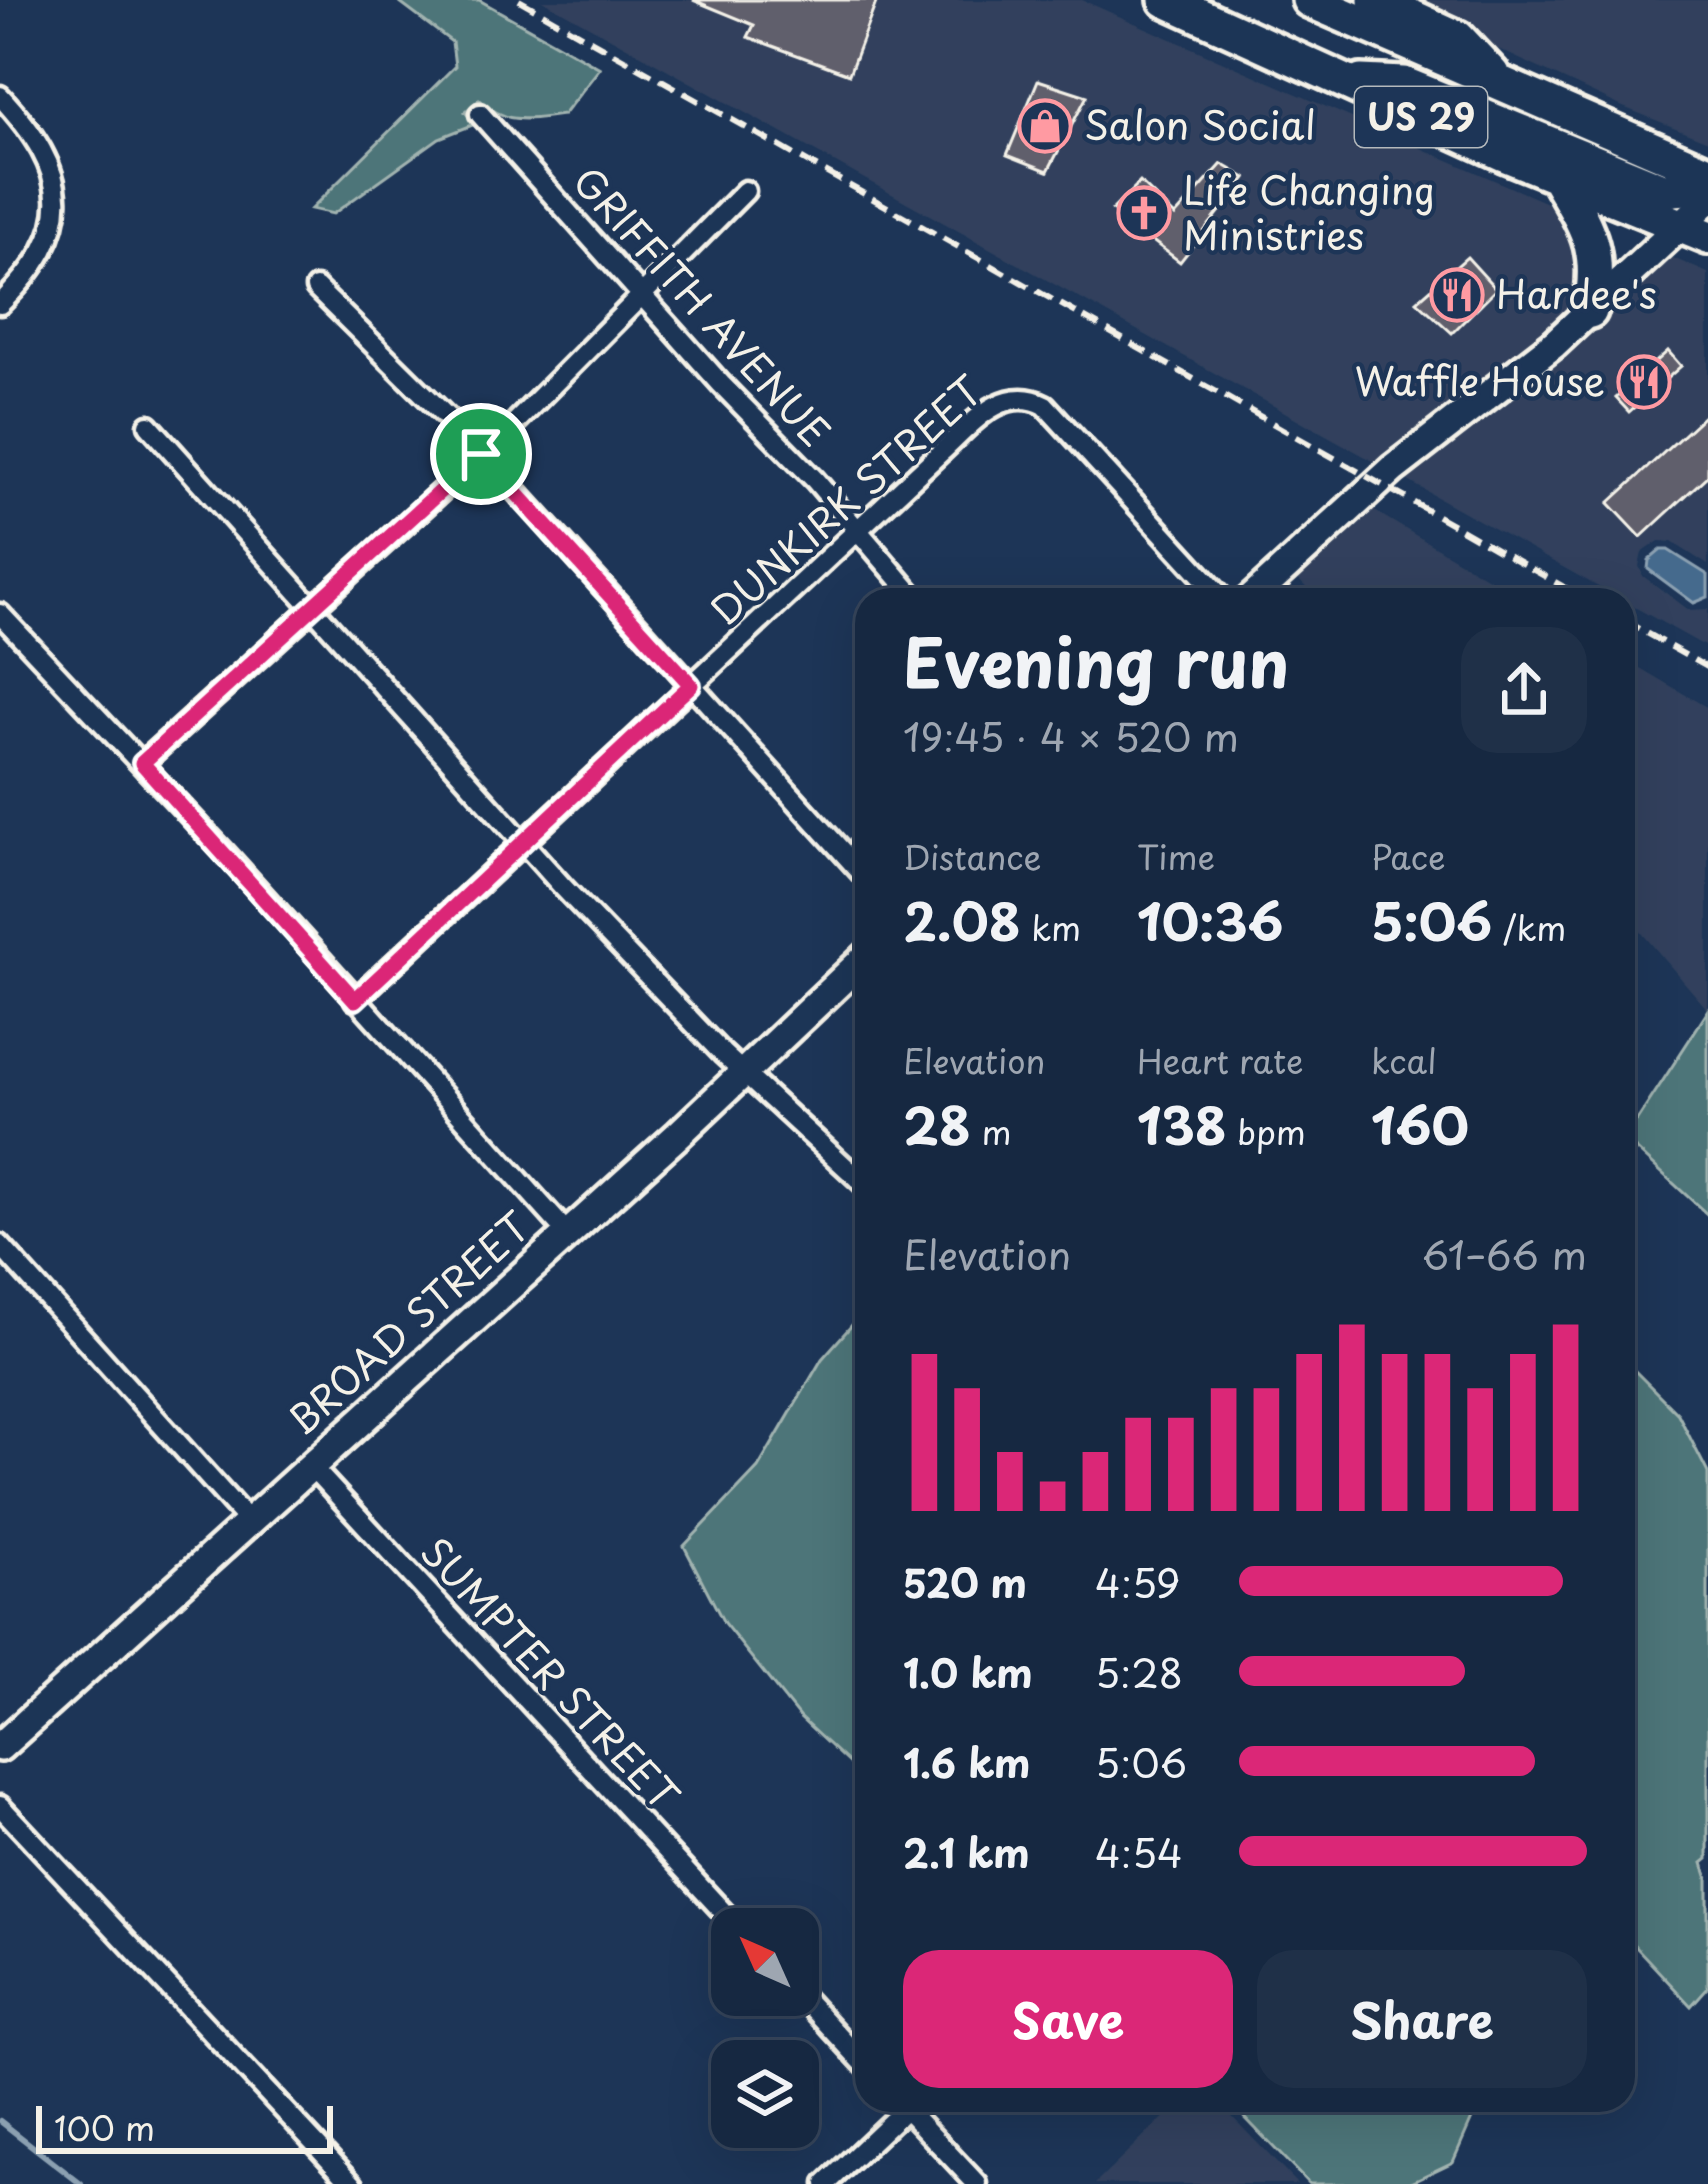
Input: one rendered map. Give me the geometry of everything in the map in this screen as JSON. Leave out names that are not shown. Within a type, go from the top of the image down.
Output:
[{"type":"highway","name":"US 29","points":[[1166,0],[1556,176],[1699,227]]},
{"type":"highway","name":"US 29","points":[[1310,0],[1708,173]]},
{"type":"highway","points":[[1375,0],[1458,38],[1502,84]]},
{"type":"highway","points":[[1342,81],[1404,84],[1663,190],[1708,186]]},
{"type":"highway","points":[[1556,176],[1592,237],[1596,280],[1590,311]]},
{"type":"street","points":[[0,96],[47,156],[57,200],[49,241],[34,267],[0,304]]},
{"type":"street","name":"GRIFFITH AVENUE","points":[[480,114],[907,588]]},
{"type":"street","points":[[142,763],[481,454],[745,191]]},
{"type":"street","points":[[1263,588],[1393,469],[1699,227],[1708,200]]},
{"type":"street","points":[[316,288],[481,454],[855,866]]},
{"type":"street","name":"DUNKIRK STREET","points":[[355,1000],[984,413],[1016,397],[1045,405],[1213,588]]},
{"type":"street","points":[[149,425],[563,887],[744,1073],[855,1176]]},
{"type":"street","points":[[0,614],[142,763],[568,1234]]},
{"type":"street","name":"BROAD STREET","points":[[0,1747],[568,1234],[855,967]]},
{"type":"street","points":[[0,1245],[248,1521]]},
{"type":"street","name":"SUMPTER STREET","points":[[310,1465],[721,1908]]},
{"type":"street","points":[[0,1806],[353,2184]]},
{"type":"street","points":[[819,2015],[855,2054]]},
{"type":"street","points":[[826,2184],[894,2112]]},
{"type":"street","points":[[909,2112],[976,2184]]},
{"type":"shaded area","points":[[542,0],[1082,0],[1574,215],[1581,238],[1580,304],[1546,336],[1380,465]]},
{"type":"shaded area","points":[[1393,0],[1708,0],[1708,141],[1623,107]]},
{"type":"shaded area","points":[[1666,255],[1708,273],[1708,565],[1672,542],[1659,541],[1642,553],[1639,566],[1643,576],[1689,610],[1708,609],[1708,648],[1635,607],[1635,588],[1600,588],[1401,477],[1600,317]]},
{"type":"shaded area","points":[[1368,507],[1505,588],[1306,588],[1294,575]]},
{"type":"shaded area","points":[[1661,550],[1708,575],[1708,597],[1694,603],[1648,569],[1649,560]]},
{"type":"shaded area","points":[[1635,665],[1708,708],[1708,1010],[1635,925]]},
{"type":"shaded area","points":[[1170,2112],[1228,2112],[1297,2184],[1095,2184]]},
{"type":"green space","points":[[396,0],[479,0],[600,68],[563,115],[508,117],[479,99],[465,112],[475,124],[439,138],[333,214],[311,209],[455,66],[452,42]]},
{"type":"green space","points":[[1708,1011],[1708,1215],[1635,1148],[1635,1124]]},
{"type":"green space","points":[[855,1322],[855,1769],[799,1717],[724,1623],[684,1546],[758,1468],[822,1359]]},
{"type":"green space","points":[[1635,1371],[1678,1414],[1708,1473],[1708,1859],[1703,1863],[1708,1879],[1708,1987],[1691,2006],[1635,1946]]},
{"type":"green space","points":[[1240,2112],[1475,2112],[1453,2162],[1407,2184],[1309,2184]]},
{"type":"building","points":[[693,0],[877,0],[849,74],[748,37],[754,25]]},
{"type":"building","name":"Salon Social","points":[[1038,80],[1087,96],[1048,171],[1007,155]]},
{"type":"building","name":"Life Changing Ministries","points":[[1222,164],[1246,178],[1180,262],[1112,210],[1140,182],[1175,216]]},
{"type":"building","name":"Hardee's","points":[[1467,257],[1496,289],[1452,333],[1417,301]]},
{"type":"building","points":[[1668,351],[1681,366],[1629,412],[1616,398]]},
{"type":"building","points":[[1708,412],[1708,475],[1641,537],[1609,503]]},
{"type":"waterway","points":[[0,2121],[81,2184]]},
{"type":"railway","points":[[519,0],[1566,588]]},
{"type":"railway","points":[[1635,627],[1708,668]]},
{"type":"place","name":"Salon Social","points":[[1045,126]]},
{"type":"place","name":"Life Changing Ministries","points":[[1144,213]]},
{"type":"place","name":"Hardee's","points":[[1457,295]]},
{"type":"place","name":"Waffle House","points":[[1644,382]]},
{"type":"route","points":[[481,454],[691,685],[355,1000],[142,763],[481,454]]}]
